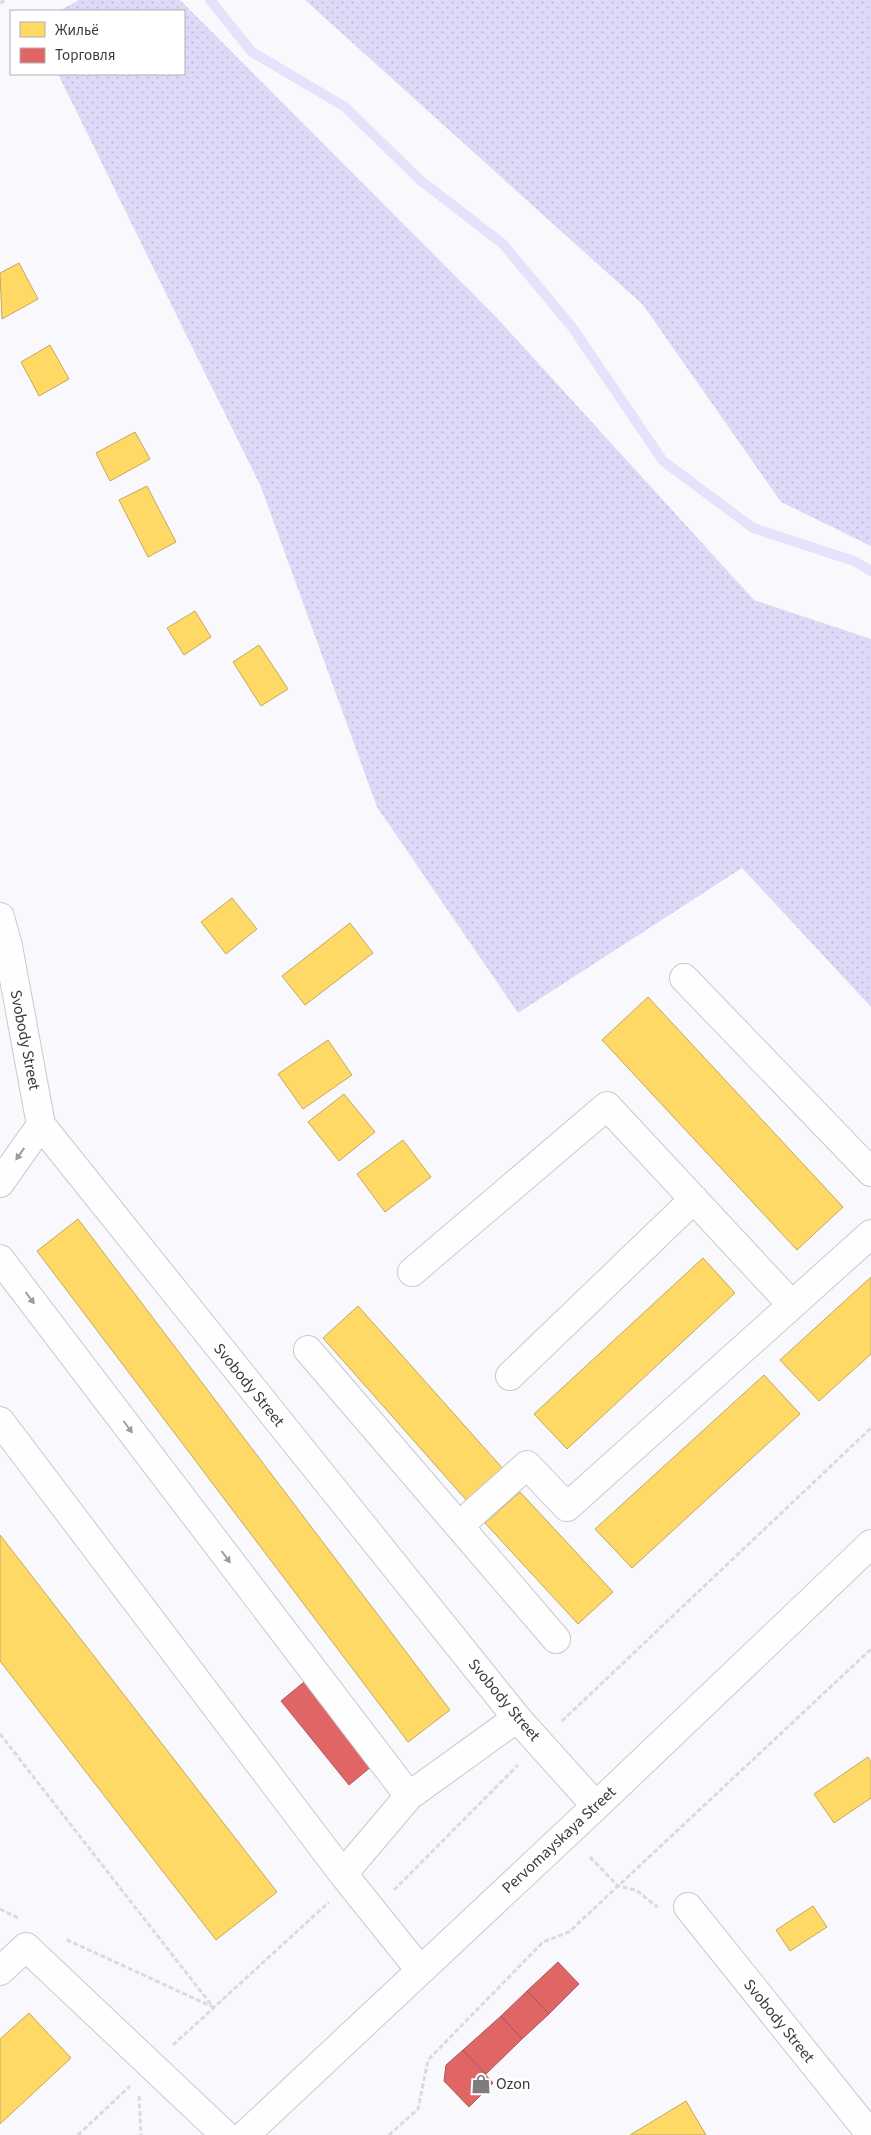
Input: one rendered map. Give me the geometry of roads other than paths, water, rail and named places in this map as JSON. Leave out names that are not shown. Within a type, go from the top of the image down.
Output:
[{"type":"street","name":"Svobody Street","points":[[0,917],[8,946],[41,1125],[517,1718],[596,1806]]},
{"type":"street","points":[[684,978],[871,1172]]},
{"type":"street","points":[[412,1272],[607,1106],[792,1305]]},
{"type":"street","points":[[0,1183],[41,1125]]},
{"type":"street","points":[[510,1376],[694,1199]]},
{"type":"street","points":[[459,1526],[527,1465],[567,1507],[871,1234]]},
{"type":"street","points":[[0,1259],[409,1796]]},
{"type":"street","points":[[308,1350],[556,1639]]},
{"type":"street","points":[[0,1420],[343,1874],[420,1970]]},
{"type":"street","name":"Pervomayskaya Street","points":[[245,2135],[291,2094],[871,1544]]},
{"type":"street","points":[[343,1874],[409,1796],[517,1718]]},
{"type":"street","name":"Svobody Street","points":[[688,1907],[871,2135]]},
{"type":"street","points":[[0,1971],[26,1947],[225,2135]]},
{"type":"waterway","points":[[210,0],[252,52],[345,107],[420,180],[503,244],[572,327],[663,461],[753,528],[854,561],[871,571]]},
{"type":"place","name":"Ozon","points":[[481,2084]]}]
